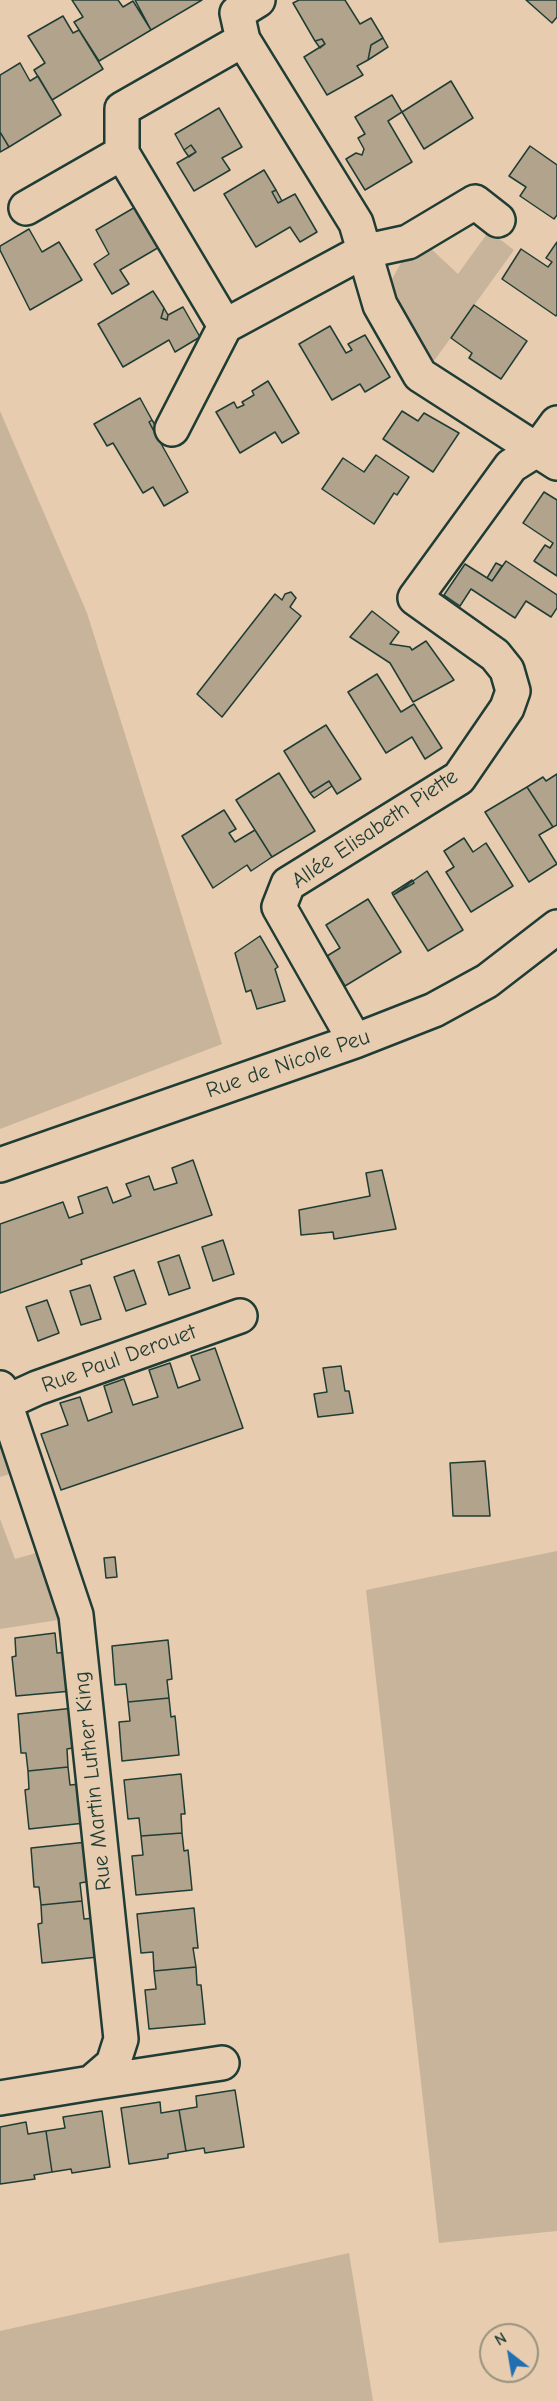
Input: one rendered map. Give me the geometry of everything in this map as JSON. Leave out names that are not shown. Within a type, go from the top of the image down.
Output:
[{"type":"street","points":[[258,0],[237,13],[243,40],[356,224],[362,252],[380,305],[420,375],[547,456],[557,423]]},
{"type":"street","points":[[225,326],[122,153],[122,109],[243,40]]},
{"type":"street","points":[[26,208],[122,153]]},
{"type":"street","points":[[172,429],[225,326],[362,252],[408,242],[474,202],[498,220]]},
{"type":"street","name":"Allée Elisabeth Piette","points":[[355,1041],[279,908],[288,884],[459,778],[507,708],[513,691],[507,670],[495,655],[416,598],[511,466],[547,456]]},
{"type":"street","name":"Rue de Nicole Peu","points":[[0,1165],[355,1041],[434,1010],[488,981],[557,927]]},
{"type":"street","name":"Rue Paul Derouet","points":[[2,1399],[240,1316]]},
{"type":"street","name":"Rue Martin Luther King","points":[[2,1399],[76,1615],[120,2039],[112,2064],[91,2083]]},
{"type":"street","points":[[0,2098],[222,2062]]},
{"type":"shaded area","points":[[489,231],[514,250],[434,361],[396,298],[392,279],[402,261],[428,246],[458,274]]},
{"type":"shaded area","points":[[0,411],[87,613],[222,1044],[0,1129]]},
{"type":"shaded area","points":[[0,1444],[10,1474],[0,1477]]},
{"type":"shaded area","points":[[0,1519],[15,1559],[36,1553],[58,1620],[0,1629]]},
{"type":"shaded area","points":[[557,1551],[557,2231],[439,2243],[366,1590]]},
{"type":"shaded area","points":[[349,2253],[373,2401],[0,2401],[0,2331]]},
{"type":"building","points":[[72,0],[118,0],[123,7],[133,1],[151,30],[99,61],[74,22],[83,17]]},
{"type":"building","points":[[135,0],[202,0],[151,30]]},
{"type":"building","points":[[299,0],[345,0],[360,24],[371,18],[383,38],[371,45],[368,60],[357,66],[363,75],[327,95],[304,57],[325,44],[322,39],[315,41],[293,3]]},
{"type":"building","points":[[526,0],[557,0],[557,17],[552,23]]},
{"type":"building","points":[[63,16],[73,33],[79,30],[103,69],[52,100],[34,70],[45,63],[28,36]]},
{"type":"building","points":[[383,38],[388,47],[368,60],[371,45]]},
{"type":"building","points":[[322,39],[325,44],[320,48],[315,41]]},
{"type":"building","points":[[20,63],[30,81],[38,76],[61,115],[9,147],[0,132],[0,75]]},
{"type":"building","points":[[451,81],[473,118],[424,149],[402,112]]},
{"type":"building","points":[[392,95],[402,112],[388,121],[412,162],[365,190],[346,159],[356,153],[362,155],[364,149],[358,138],[365,134],[355,117]]},
{"type":"building","points":[[219,108],[242,147],[222,158],[230,170],[194,191],[177,163],[196,152],[191,145],[184,150],[175,134]]},
{"type":"building","points":[[0,132],[9,147],[0,152]]},
{"type":"building","points":[[191,145],[196,152],[189,157],[184,150]]},
{"type":"building","points":[[530,146],[557,165],[557,215],[554,219],[520,196],[526,187],[509,176]]},
{"type":"building","points":[[264,170],[276,190],[272,192],[278,203],[295,194],[317,232],[300,242],[290,227],[256,247],[224,194]]},
{"type":"building","points":[[276,190],[282,201],[278,203],[272,192]]},
{"type":"building","points":[[137,206],[161,246],[120,270],[129,284],[112,294],[94,264],[109,254],[96,230]]},
{"type":"building","points":[[29,229],[42,252],[59,242],[82,280],[30,310],[0,250],[0,246]]},
{"type":"building","points":[[557,242],[556,316],[502,279],[521,249],[548,267],[552,262],[546,258]]},
{"type":"building","points":[[153,291],[164,308],[161,318],[167,320],[168,315],[183,307],[200,337],[175,352],[169,340],[123,367],[98,324]]},
{"type":"building","points":[[474,305],[527,341],[501,379],[469,358],[472,353],[451,338]]},
{"type":"building","points":[[164,308],[168,315],[167,320],[161,318]]},
{"type":"building","points":[[330,326],[346,353],[352,350],[348,344],[365,335],[390,377],[365,392],[360,384],[332,400],[299,344]]},
{"type":"building","points":[[268,381],[299,433],[282,443],[275,432],[240,453],[216,412],[234,402],[237,408],[244,405],[242,402],[254,395],[252,391]]},
{"type":"building","points":[[140,398],[152,420],[149,422],[188,492],[164,506],[153,487],[143,493],[113,443],[107,446],[94,424]]},
{"type":"building","points":[[402,411],[418,421],[424,413],[459,433],[433,472],[383,439]]},
{"type":"building","points":[[152,420],[162,436],[158,439],[149,422]]},
{"type":"building","points":[[376,455],[409,477],[397,495],[394,493],[374,524],[322,489],[343,458],[364,472]]},
{"type":"building","points":[[544,492],[557,500],[557,576],[534,561],[545,545],[550,548],[553,543],[523,523]]},
{"type":"building","points":[[506,561],[557,595],[557,608],[551,617],[526,601],[515,618],[471,589],[460,606],[444,595],[465,564],[492,581]]},
{"type":"building","points":[[496,563],[502,566],[492,581],[487,578]]},
{"type":"building","points":[[291,592],[296,598],[290,607],[301,616],[222,717],[197,694],[275,594],[282,600],[285,594]]},
{"type":"building","points":[[372,611],[399,632],[390,644],[410,647],[412,650],[426,641],[454,680],[413,702],[390,663],[350,637]]},
{"type":"building","points":[[377,674],[401,712],[414,704],[442,748],[425,759],[412,737],[386,753],[348,692]]},
{"type":"building","points":[[326,725],[361,779],[337,794],[329,781],[310,793],[284,751]]},
{"type":"building","points":[[279,773],[315,831],[272,857],[236,800]]},
{"type":"building","points":[[557,774],[557,825],[553,827],[527,787],[543,777],[546,781]]},
{"type":"building","points":[[329,781],[332,786],[314,798],[310,793]]},
{"type":"building","points":[[527,787],[553,827],[539,835],[557,864],[529,882],[485,812]]},
{"type":"building","points":[[224,810],[236,829],[229,833],[235,842],[255,830],[272,857],[251,871],[247,865],[213,888],[182,836]]},
{"type":"building","points":[[464,838],[473,852],[486,843],[513,886],[471,912],[446,872],[454,867],[444,851]]},
{"type":"building","points":[[427,871],[463,930],[428,951],[393,895]]},
{"type":"building","points":[[412,880],[414,883],[393,895],[392,893]]},
{"type":"building","points":[[368,899],[401,952],[345,986],[327,956],[340,948],[326,925]]},
{"type":"building","points":[[260,936],[278,967],[275,969],[285,1001],[257,1009],[251,990],[246,992],[235,953]]},
{"type":"building","points":[[193,1160],[212,1215],[81,1260],[82,1264],[0,1293],[0,1224],[63,1202],[69,1218],[83,1213],[78,1197],[107,1187],[113,1203],[131,1196],[126,1184],[149,1176],[154,1190],[177,1183],[172,1168]]},
{"type":"building","points":[[382,1170],[396,1229],[334,1239],[333,1232],[301,1235],[299,1210],[370,1196],[366,1173]]},
{"type":"building","points":[[223,1240],[234,1274],[213,1281],[202,1247]]},
{"type":"building","points":[[179,1255],[190,1288],[169,1295],[158,1262]]},
{"type":"building","points":[[134,1270],[146,1304],[126,1311],[114,1277]]},
{"type":"building","points":[[90,1285],[101,1319],[81,1325],[70,1291]]},
{"type":"building","points":[[47,1300],[59,1333],[38,1341],[26,1307]]},
{"type":"building","points":[[215,1348],[243,1428],[61,1490],[41,1434],[68,1425],[60,1403],[80,1397],[88,1421],[112,1412],[104,1386],[124,1379],[133,1405],[158,1397],[149,1370],[170,1363],[178,1388],[200,1380],[191,1356]]},
{"type":"building","points":[[341,1366],[345,1391],[349,1391],[353,1413],[318,1417],[314,1394],[327,1392],[323,1368]]},
{"type":"building","points":[[485,1461],[490,1516],[453,1516],[450,1463]]},
{"type":"building","points":[[115,1557],[117,1577],[106,1578],[104,1558]]},
{"type":"building","points":[[55,1633],[57,1653],[69,1652],[72,1691],[16,1696],[12,1657],[16,1656],[15,1638]]},
{"type":"building","points":[[168,1640],[172,1679],[167,1680],[169,1698],[128,1702],[126,1684],[115,1685],[112,1646]]},
{"type":"building","points":[[169,1698],[171,1717],[175,1716],[179,1755],[122,1761],[119,1722],[130,1721],[128,1702]]},
{"type":"building","points":[[74,1708],[78,1747],[67,1749],[68,1767],[28,1771],[26,1753],[21,1753],[18,1714]]},
{"type":"building","points":[[68,1767],[70,1785],[81,1784],[85,1823],[29,1829],[25,1790],[29,1789],[28,1771]]},
{"type":"building","points":[[181,1774],[185,1814],[181,1814],[182,1833],[141,1836],[139,1818],[128,1819],[124,1780]]},
{"type":"building","points":[[182,1833],[184,1851],[188,1850],[192,1890],[136,1895],[132,1856],[143,1855],[141,1836]]},
{"type":"building","points":[[87,1842],[91,1881],[80,1883],[82,1901],[41,1905],[39,1887],[34,1887],[31,1848]]},
{"type":"building","points":[[82,1901],[84,1919],[95,1918],[98,1957],[42,1963],[38,1924],[42,1923],[41,1905]]},
{"type":"building","points":[[194,1908],[198,1948],[193,1948],[196,1967],[154,1971],[153,1952],[141,1953],[137,1914]]},
{"type":"building","points":[[196,1967],[197,1985],[201,1985],[205,2024],[149,2029],[145,1990],[156,1989],[154,1971]]},
{"type":"building","points":[[235,2090],[244,2147],[205,2153],[204,2148],[186,2151],[179,2110],[197,2107],[196,2096]]},
{"type":"building","points":[[160,2102],[161,2113],[179,2110],[186,2151],[168,2154],[168,2158],[129,2164],[121,2108]]},
{"type":"building","points":[[102,2111],[110,2167],[72,2173],[71,2169],[52,2172],[46,2131],[65,2128],[63,2117]]},
{"type":"building","points":[[26,2122],[28,2134],[46,2131],[52,2172],[34,2175],[35,2179],[0,2184],[0,2127]]}]
